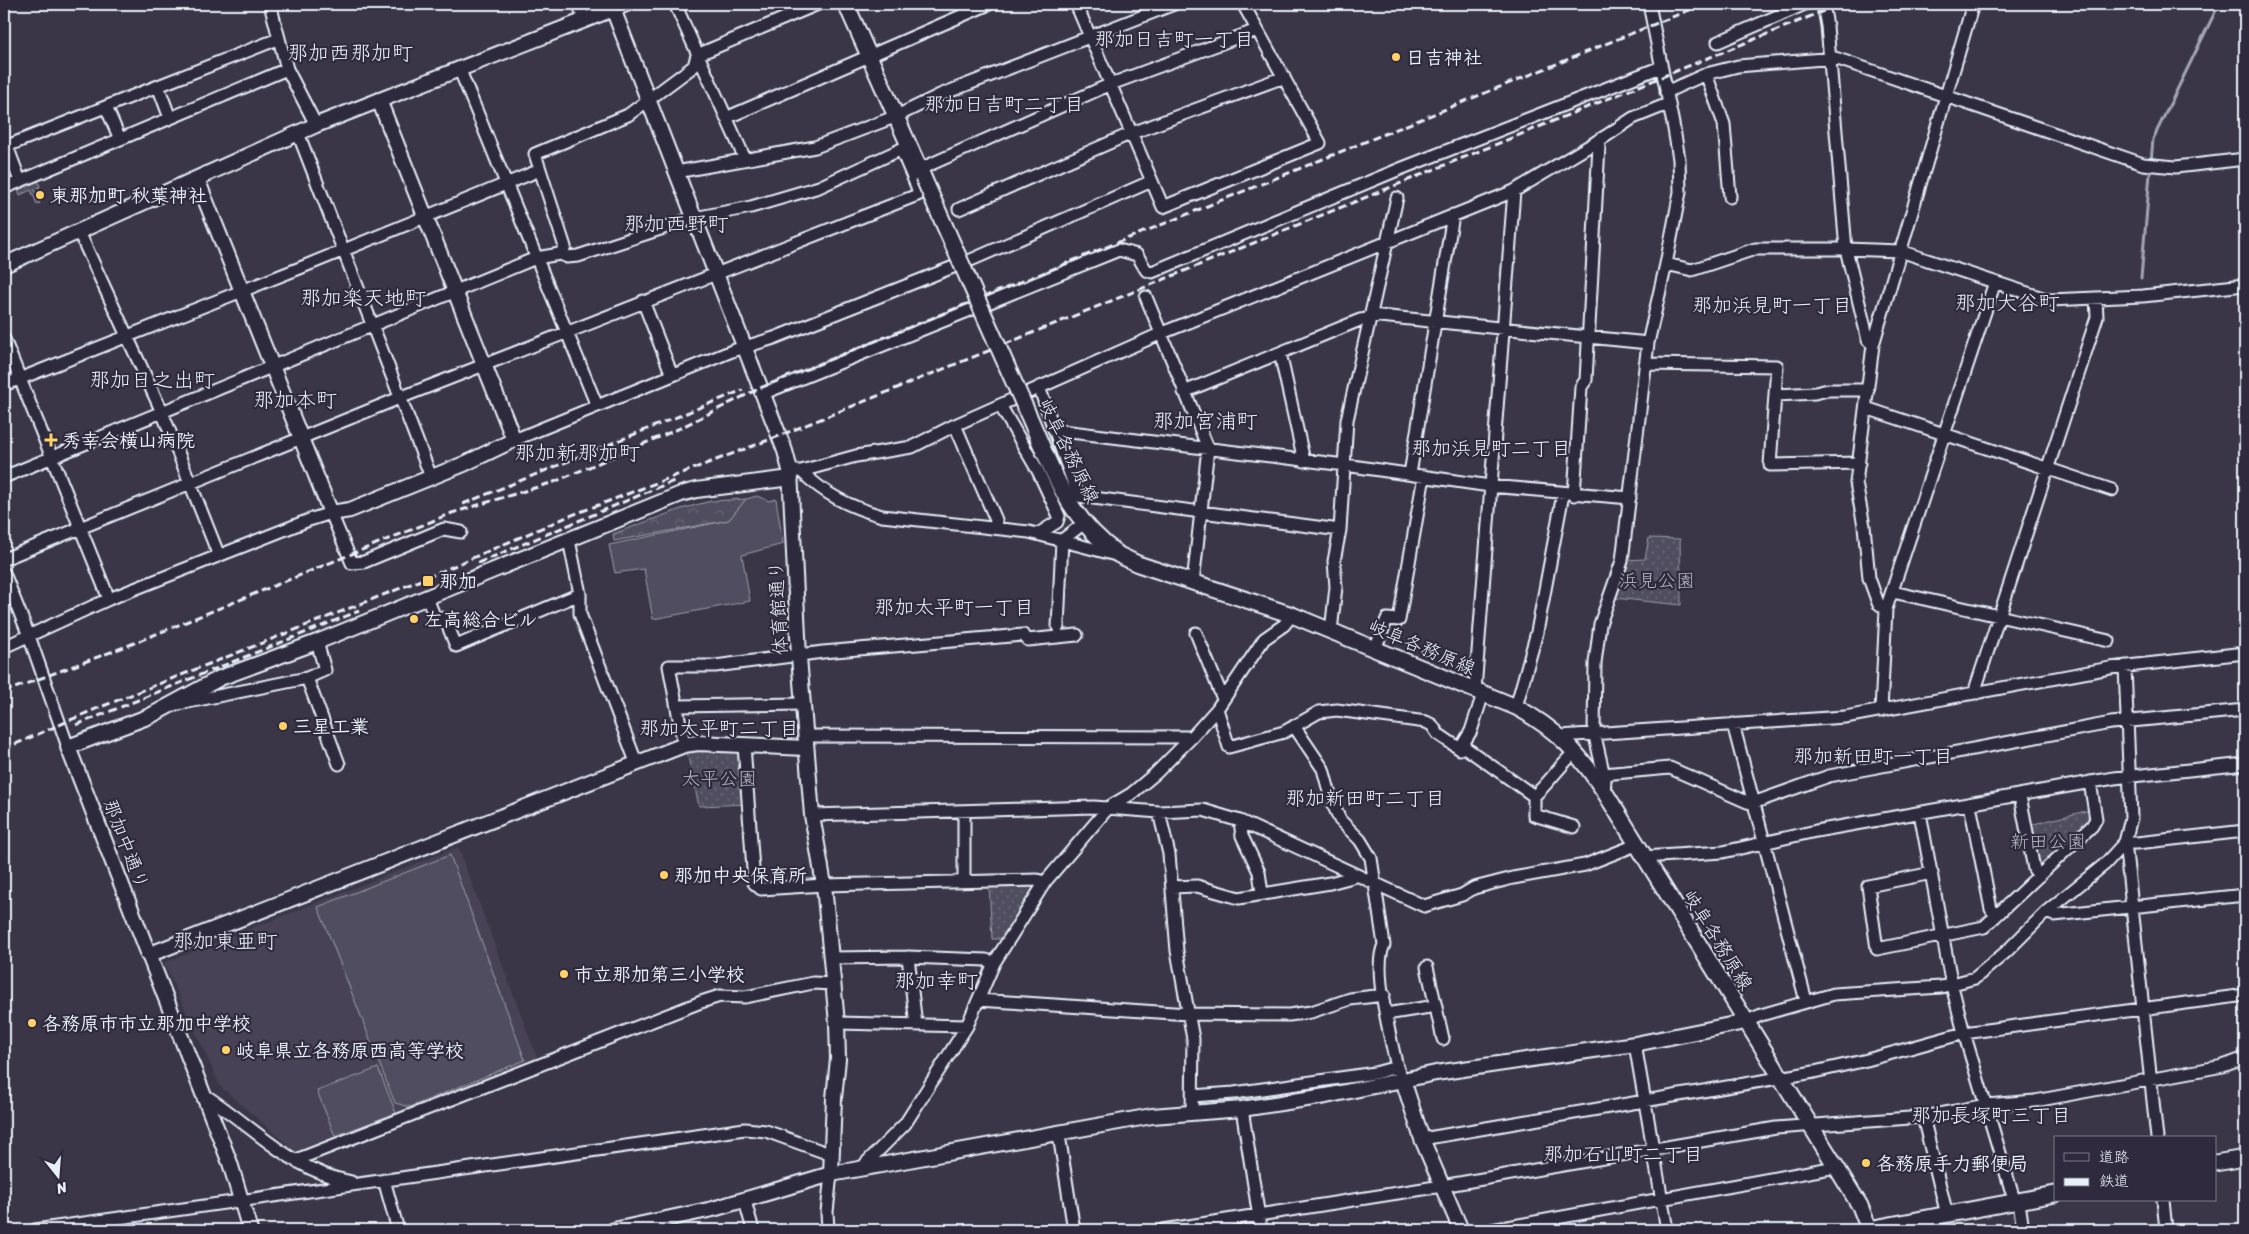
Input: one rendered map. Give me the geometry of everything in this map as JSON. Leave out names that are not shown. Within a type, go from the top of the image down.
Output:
[{"type":"main road","name":"岐阜各務原線","points":[[846,4],[897,116],[905,147],[921,173],[1062,491],[1083,524],[1119,555],[1193,583],[1292,615],[1375,649],[1516,707],[1542,721],[1560,736],[1575,752],[1604,791],[1860,1206],[1867,1230],[2054,1194]]},
{"type":"main road","points":[[2216,1163],[2245,1158]]},
{"type":"street","points":[[270,4],[287,69],[316,125]]},
{"type":"street","points":[[579,4],[584,20]]},
{"type":"street","points":[[4,265],[316,125],[626,4]]},
{"type":"street","points":[[675,4],[745,159]]},
{"type":"street","points":[[697,55],[818,4]]},
{"type":"street","points":[[726,118],[989,4]]},
{"type":"street","points":[[1076,4],[1163,207],[1320,143],[1244,4]]},
{"type":"street","points":[[676,172],[815,147],[897,116],[940,95],[1090,35],[1174,4]]},
{"type":"street","points":[[1604,791],[1603,774],[1594,732],[1595,663],[1600,624],[1622,561],[1648,343],[1680,192],[1678,159],[1649,4]]},
{"type":"street","points":[[1718,42],[1804,4]]},
{"type":"street","points":[[1823,4],[1846,248],[1868,340],[1872,345]]},
{"type":"street","points":[[1886,609],[1878,603],[1869,578],[1864,526],[1856,483],[1872,345],[1972,4]]},
{"type":"street","name":"体育館通り","points":[[613,9],[794,473],[799,657],[812,815]]},
{"type":"street","points":[[921,173],[1111,84],[1257,30]]},
{"type":"street","points":[[20,181],[6,147],[278,39]]},
{"type":"street","points":[[560,254],[565,247],[535,154],[628,115],[694,66],[697,55]]},
{"type":"street","points":[[1666,92],[1706,74],[1738,66],[1828,58],[2143,164],[2176,167],[2245,159]]},
{"type":"street","points":[[762,394],[1119,250],[1137,255],[1146,270],[1152,272],[1400,169],[1661,66]]},
{"type":"street","points":[[459,68],[598,406]]},
{"type":"street","points":[[4,188],[287,69]]},
{"type":"street","points":[[1706,74],[1724,124],[1730,197]]},
{"type":"street","points":[[959,209],[1132,133],[1284,77]]},
{"type":"street","points":[[158,86],[170,118]]},
{"type":"street","points":[[379,100],[514,440]]},
{"type":"street","points":[[4,573],[29,636],[68,747],[150,716],[176,704],[220,678],[317,642],[696,490],[794,473],[856,456],[912,447],[1039,387],[1162,333],[1514,191],[1633,118],[1668,104]]},
{"type":"street","points":[[106,107],[120,139]]},
{"type":"street","points":[[298,134],[402,397],[431,477]]},
{"type":"street","points":[[1516,707],[1537,632],[1568,494],[1581,388],[1586,380],[1599,146],[1597,141]]},
{"type":"street","points":[[4,477],[536,258],[560,254],[567,257],[578,256],[694,218],[751,207],[819,187],[905,147],[920,194],[715,272],[4,559]]},
{"type":"street","points":[[4,385],[425,218],[540,170]]},
{"type":"street","points":[[197,179],[352,563],[364,562],[444,529],[461,532]]},
{"type":"street","points":[[4,647],[109,600],[331,513],[350,510],[672,375],[971,260],[1152,181]]},
{"type":"street","points":[[1196,634],[1220,704],[1229,747],[1271,737],[1319,712],[1337,710],[1426,722],[1432,725],[1438,734],[1460,749],[1463,746],[1471,731],[1479,692],[1490,486],[1496,407],[1505,330],[1514,191]]},
{"type":"street","points":[[1331,631],[1336,587],[1334,561],[1340,530],[1347,420],[1397,198]]},
{"type":"street","points":[[1410,474],[1453,215]]},
{"type":"street","points":[[79,232],[162,412],[219,556]]},
{"type":"street","points":[[1666,264],[1692,270],[1755,249],[1846,248],[1900,251],[2049,300],[2096,299],[2245,285]]},
{"type":"street","points":[[1881,711],[1886,609],[1995,282]]},
{"type":"street","points":[[1146,297],[1208,448],[1193,583]]},
{"type":"street","points":[[1977,693],[1976,687],[1998,616],[2097,317],[2096,299]]},
{"type":"street","points":[[643,301],[672,375]]},
{"type":"street","points":[[1184,392],[1369,317],[1648,343]]},
{"type":"street","points":[[4,339],[109,600]]},
{"type":"street","points":[[1280,353],[1304,461]]},
{"type":"street","points":[[1645,364],[1778,366],[1770,465],[1859,463]]},
{"type":"street","points":[[1039,387],[1078,496],[1340,530]]},
{"type":"street","points":[[1777,395],[1815,393],[1828,390],[1868,390]]},
{"type":"street","points":[[1000,405],[1038,471],[1058,516],[1057,522],[1038,534]]},
{"type":"street","points":[[1866,408],[2112,490]]},
{"type":"street","points":[[956,425],[996,520],[995,528]]},
{"type":"street","points":[[1054,430],[1344,465],[1490,486],[1630,498]]},
{"type":"street","points":[[794,473],[833,498],[882,516],[1038,534],[1119,555]]},
{"type":"street","points":[[1375,649],[1387,619],[1399,620],[1424,476]]},
{"type":"street","points":[[1062,540],[1083,524]]},
{"type":"street","points":[[569,540],[580,594],[580,614],[636,762]]},
{"type":"street","points":[[1058,627],[1062,540]]},
{"type":"street","points":[[1893,592],[2109,641]]},
{"type":"street","points":[[427,598],[436,620],[440,618],[446,621],[456,646],[580,594]]},
{"type":"street","points":[[865,1169],[866,1163],[905,1124],[967,1026],[994,963],[1045,882],[1109,807],[1132,794],[1192,737],[1220,704],[1264,639],[1284,625],[1292,615]]},
{"type":"street","points":[[684,745],[669,666],[715,666],[799,657],[823,652],[1022,635],[1028,640],[1077,635]]},
{"type":"street","points":[[176,704],[307,678],[325,670],[317,642]]},
{"type":"street","points":[[1560,736],[1594,732],[1845,717],[2125,666],[2245,653]]},
{"type":"street","points":[[2125,666],[2131,818],[2125,842],[2157,1136]]},
{"type":"street","points":[[307,678],[339,764]]},
{"type":"street","points":[[676,706],[803,704]]},
{"type":"street","points":[[1603,774],[1670,768],[1753,803],[1829,776],[2111,723],[2245,710]]},
{"type":"street","points":[[1733,724],[1763,844],[1806,1001]]},
{"type":"street","points":[[1294,726],[1323,769],[1332,802],[1340,820],[1366,848],[1376,884],[1384,945],[1380,953],[1379,964],[1386,1014],[1397,1066],[1422,1139],[1461,1230]]},
{"type":"street","points":[[148,955],[636,762],[684,745],[1192,737]]},
{"type":"street","points":[[744,745],[754,883],[761,889],[824,885],[1037,880],[1045,882]]},
{"type":"street","points":[[1463,746],[1534,796]]},
{"type":"street","name":"那加中通り","points":[[68,747],[230,1163],[242,1200]]},
{"type":"street","points":[[1534,796],[1550,783],[1558,766],[1575,752]]},
{"type":"street","points":[[828,1230],[827,1212],[838,1060],[824,885],[812,815],[1109,807],[1159,812],[1203,810],[1240,822],[1424,906],[1462,895],[1474,888],[1513,878],[1585,865],[1640,851],[1723,852],[1816,831],[1970,805],[2090,782],[2128,776],[2245,764]]},
{"type":"street","points":[[1932,873],[1868,886],[1878,949],[1984,927],[2092,826],[2096,819],[2090,782]]},
{"type":"street","points":[[1534,796],[1534,815],[1574,827]]},
{"type":"street","points":[[2020,796],[2034,869],[2039,876]]},
{"type":"street","points":[[1970,805],[1991,909],[1996,916]]},
{"type":"street","points":[[964,811],[964,882]]},
{"type":"street","points":[[1159,812],[1170,854],[1177,951],[1193,1038],[1192,1112]]},
{"type":"street","points":[[1920,813],[1952,986],[1964,1033],[2017,1202],[2023,1230]]},
{"type":"street","points":[[1240,822],[1242,836],[1260,872],[1262,893]]},
{"type":"street","points":[[614,1230],[638,1228],[745,1201],[831,1174],[1059,1135],[1152,1116],[1242,1109],[1403,1080],[1635,1044],[1745,1022],[1761,1015],[1834,994],[1952,986],[1975,978],[2006,952],[2046,912],[2071,893],[2125,842],[2136,843],[2245,831]]},
{"type":"street","points":[[1172,887],[1197,886],[1239,898],[1330,883],[1356,876]]},
{"type":"street","points":[[2046,912],[2054,915],[2245,895]]},
{"type":"street","points":[[830,958],[908,957],[986,960],[994,963]]},
{"type":"street","points":[[908,957],[916,1025]]},
{"type":"street","points":[[1427,967],[1443,1039]]},
{"type":"street","points":[[297,1162],[300,1158],[701,1002],[720,996],[745,997],[813,983],[833,984]]},
{"type":"street","points":[[978,1000],[1188,1014],[1289,1015],[1312,1012],[1350,999],[1384,995]]},
{"type":"street","points":[[1422,1139],[1780,1076],[1814,1072],[1867,1060],[1964,1033],[2245,995]]},
{"type":"street","points":[[1386,1014],[1436,1006]]},
{"type":"street","points":[[836,1023],[967,1026]]},
{"type":"street","points":[[1635,1044],[1666,1230]]},
{"type":"street","points":[[1163,1230],[1442,1186],[1809,1124],[1923,1117],[1986,1105],[2035,1100],[2223,1066],[2245,1058]]},
{"type":"street","points":[[1192,1096],[1234,1093],[1375,1074],[1397,1066]]},
{"type":"street","points":[[203,1094],[224,1108],[260,1138],[297,1162],[324,1174],[360,1184]]},
{"type":"street","points":[[1242,1109],[1261,1230]]},
{"type":"street","points":[[1923,1117],[1947,1215]]},
{"type":"street","points":[[35,1230],[745,1129],[766,1131],[832,1155]]},
{"type":"street","points":[[1059,1135],[1074,1230]]},
{"type":"street","points":[[1491,1230],[1836,1167]]},
{"type":"street","points":[[384,1180],[398,1230]]},
{"type":"street","points":[[242,1200],[250,1230]]},
{"type":"street","points":[[745,1201],[753,1230]]},
{"type":"street","points":[[2163,1202],[2166,1230]]},
{"type":"shaded area","name":"岐阜県立各務原西高等学校","points":[[458,847],[538,1060],[298,1154],[220,1086],[164,963]]},
{"type":"green space","points":[[36,173],[40,187],[34,189],[40,203],[37,204],[31,190],[20,195],[16,182]]},
{"type":"green space","points":[[757,496],[769,501],[776,499],[783,544],[742,555],[750,601],[653,619],[644,569],[615,573],[609,545],[729,520],[746,499]]},
{"type":"green space","points":[[746,499],[729,520],[614,541],[613,534],[681,509],[711,501]]},
{"type":"green space","name":"浜見公園","points":[[1649,538],[1680,539],[1681,605],[1614,598],[1626,560],[1645,559]]},
{"type":"green space","name":"太平公園","points":[[744,750],[748,804],[699,806],[687,752]]},
{"type":"green space","name":"新田公園","points":[[2094,809],[2096,819],[2039,876],[2026,826]]},
{"type":"green space","points":[[450,855],[525,1060],[410,1107],[395,1103],[318,907]]},
{"type":"green space","points":[[989,885],[1043,885],[1005,939],[992,939]]},
{"type":"green space","points":[[378,1068],[396,1113],[335,1136],[317,1091]]},
{"type":"waterway","points":[[2141,278],[2153,139],[2219,4]]},
{"type":"railway","points":[[4,692],[127,646],[452,513],[554,482],[678,429],[760,388],[1704,4]]},
{"type":"railway","points":[[4,749],[98,708],[426,578],[567,517],[779,436],[1841,4]]},
{"type":"railway","points":[[463,504],[743,390]]},
{"type":"railway","points":[[478,563],[676,480]]},
{"type":"railway","points":[[76,725],[359,611]]},
{"type":"place","name":"日吉神社","points":[[1396,57]]},
{"type":"place","name":"東那加町 秋葉神社","points":[[40,195]]},
{"type":"place","name":"秀幸会横山病院","points":[[51,440]]},
{"type":"place","name":"那加","points":[[428,581]]},
{"type":"place","name":"左高総合ビル","points":[[414,619]]},
{"type":"place","name":"三星工業","points":[[283,726]]},
{"type":"place","name":"那加中央保育所","points":[[664,875]]},
{"type":"place","name":"市立那加第三小学校","points":[[564,974]]},
{"type":"place","name":"各務原市市立那加中学校","points":[[32,1023]]},
{"type":"place","name":"岐阜県立各務原西高等学校","points":[[226,1050]]},
{"type":"place","name":"各務原手力郵便局","points":[[1866,1163]]},
{"type":"district","name":"那加日吉町一丁目","points":[[1174,39]]},
{"type":"district","name":"那加西那加町","points":[[350,53]]},
{"type":"district","name":"那加日吉町二丁目","points":[[1004,104]]},
{"type":"district","name":"那加西野町","points":[[676,224]]},
{"type":"district","name":"那加楽天地町","points":[[363,298]]},
{"type":"district","name":"那加大谷町","points":[[2007,303]]},
{"type":"district","name":"那加浜見町一丁目","points":[[1772,305]]},
{"type":"district","name":"那加日之出町","points":[[152,380]]},
{"type":"district","name":"那加本町","points":[[295,400]]},
{"type":"district","name":"那加宮浦町","points":[[1205,421]]},
{"type":"district","name":"那加浜見町二丁目","points":[[1491,448]]},
{"type":"district","name":"那加新那加町","points":[[577,453]]},
{"type":"district","name":"那加太平町一丁目","points":[[954,607]]},
{"type":"district","name":"那加太平町二丁目","points":[[719,728]]},
{"type":"district","name":"那加新田町一丁目","points":[[1873,756]]},
{"type":"district","name":"那加新田町二丁目","points":[[1365,798]]},
{"type":"district","name":"那加東亜町","points":[[225,941]]},
{"type":"district","name":"那加幸町","points":[[936,981]]},
{"type":"district","name":"那加長塚町三丁目","points":[[1991,1115]]},
{"type":"district","name":"那加石山町二丁目","points":[[1623,1154]]}]
